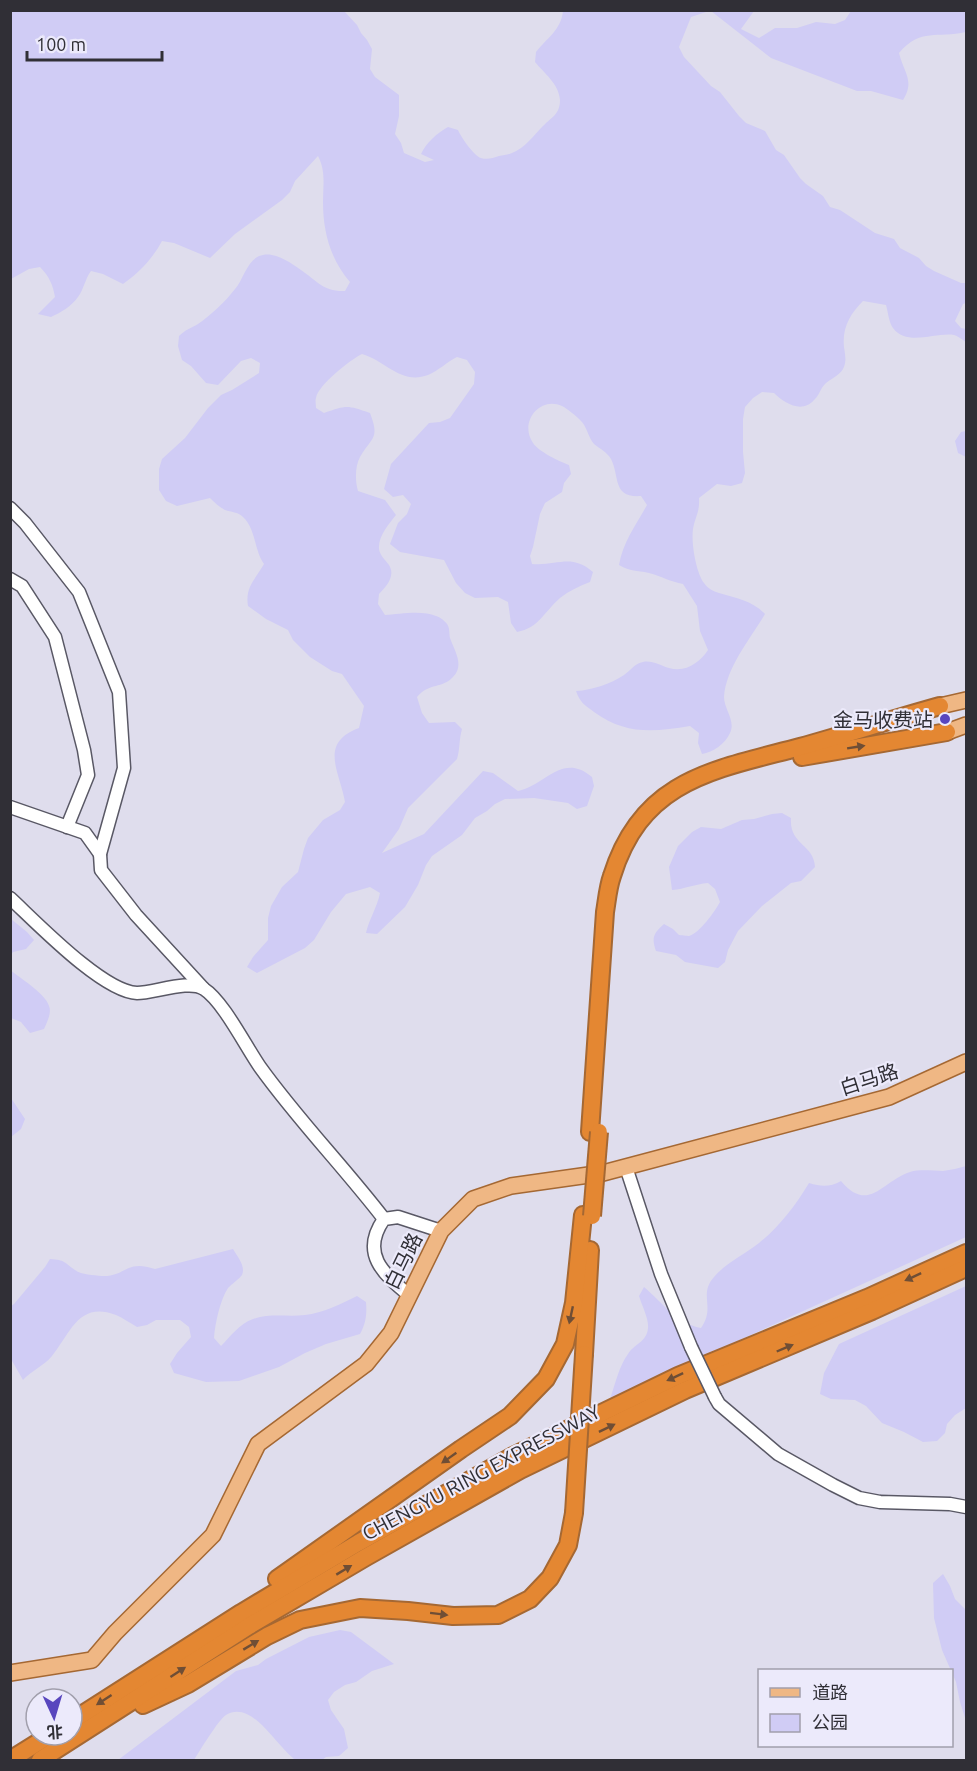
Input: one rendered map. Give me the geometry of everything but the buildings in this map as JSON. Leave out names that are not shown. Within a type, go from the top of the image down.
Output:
[{"type":"highway","points":[[594,1132],[605,912],[611,876],[625,844],[643,816],[666,794],[705,773],[940,706]]},
{"type":"highway","points":[[88,1730],[188,1684],[267,1636],[300,1620],[360,1608],[453,1616],[498,1615],[530,1599],[550,1578],[568,1545],[574,1513],[584,1354],[588,1215],[614,913],[620,880],[636,844],[650,823],[673,800],[708,782],[813,754],[947,732]]},
{"type":"highway","points":[[126,1686],[510,1416],[546,1379],[565,1344],[588,1215]]},
{"type":"highway","name":"CHENGYU RING EXPRESSWAY","points":[[84,1713],[241,1613],[358,1543],[513,1456],[678,1376],[867,1298],[966,1253]]},
{"type":"highway","name":"CHENGYU RING EXPRESSWAY","points":[[40,1761],[259,1621],[366,1557],[520,1470],[685,1390],[872,1311],[966,1268]]},
{"type":"highway","points":[[10,1760],[31,1747]]},
{"type":"main road","points":[[940,706],[966,700]]},
{"type":"main road","points":[[947,732],[966,725]]},
{"type":"main road","name":"白马路","points":[[10,1673],[92,1660],[115,1633],[213,1535],[258,1444],[366,1364],[391,1333],[441,1231],[473,1199],[511,1186],[603,1173],[889,1097],[966,1062]]},
{"type":"street","points":[[10,508],[25,523],[79,592],[119,692],[124,768],[100,854],[101,870],[136,915],[219,1003],[260,1067],[384,1219]]},
{"type":"street","points":[[10,579],[22,586],[55,637],[84,750],[88,774],[66,827]]},
{"type":"street","points":[[10,807],[85,833],[100,854]]},
{"type":"street","points":[[10,898],[100,978],[120,990],[136,993],[185,986],[203,988]]},
{"type":"street","points":[[626,1167],[661,1274],[691,1347],[719,1404],[778,1454],[859,1498],[880,1502],[950,1504],[966,1507]]},
{"type":"street","points":[[409,1295],[390,1280],[378,1265],[375,1247],[376,1230],[384,1219],[398,1217],[441,1231]]},
{"type":"green space","points":[[10,11],[344,11],[357,25],[372,49],[370,69],[375,77],[399,95],[399,116],[395,134],[404,153],[425,162],[434,160],[421,154],[423,150],[432,139],[448,127],[458,130],[478,157],[488,159],[510,154],[521,148],[555,115],[560,105],[559,94],[554,84],[535,62],[536,52],[556,29],[563,11],[709,11],[691,17],[679,47],[684,57],[711,86],[720,92],[739,116],[746,123],[765,131],[776,150],[784,155],[806,184],[823,196],[830,207],[840,210],[875,233],[894,239],[900,248],[919,258],[934,271],[966,283],[966,303],[963,304],[955,321],[961,328],[966,329],[966,342],[954,335],[906,337],[893,328],[886,305],[863,301],[854,311],[846,328],[843,369],[825,384],[814,400],[799,407],[793,406],[774,393],[762,392],[745,407],[743,452],[745,473],[742,483],[731,486],[717,484],[699,498],[693,535],[696,565],[706,585],[715,591],[750,603],[765,614],[729,675],[724,697],[732,724],[728,737],[722,744],[702,754],[698,743],[699,733],[690,726],[664,730],[640,730],[617,725],[583,703],[576,691],[607,684],[640,663],[650,662],[675,669],[687,668],[701,659],[708,650],[700,631],[697,606],[683,584],[619,565],[627,541],[647,505],[641,496],[625,494],[621,490],[611,459],[594,444],[582,422],[564,407],[554,404],[539,408],[530,420],[529,435],[533,443],[544,453],[569,465],[571,474],[564,483],[562,492],[545,503],[540,514],[530,556],[532,564],[571,562],[585,566],[593,572],[590,582],[563,595],[536,623],[517,632],[511,623],[508,602],[498,597],[475,598],[465,593],[456,583],[444,560],[400,552],[390,544],[398,523],[407,514],[411,504],[403,495],[393,497],[384,489],[391,464],[429,423],[450,418],[474,384],[475,372],[467,360],[457,357],[428,375],[410,377],[362,354],[322,386],[316,398],[316,408],[324,413],[347,407],[370,413],[374,433],[357,465],[358,491],[385,500],[396,515],[380,539],[380,554],[391,569],[391,577],[379,594],[378,604],[385,615],[425,613],[439,617],[447,624],[458,658],[458,668],[449,681],[427,689],[417,697],[422,713],[429,723],[455,722],[462,729],[457,759],[408,808],[399,829],[382,853],[424,834],[483,771],[493,773],[518,791],[528,788],[554,772],[572,768],[581,770],[592,777],[594,786],[587,806],[577,809],[568,803],[534,798],[505,799],[495,804],[475,818],[462,835],[432,856],[405,907],[377,934],[366,933],[380,893],[370,887],[346,894],[331,912],[314,940],[305,948],[257,973],[247,967],[268,940],[268,918],[271,906],[282,887],[298,872],[308,838],[323,820],[340,810],[345,802],[336,769],[335,750],[346,734],[359,728],[364,706],[342,674],[332,671],[310,657],[293,640],[288,630],[266,619],[248,606],[249,589],[264,564],[250,527],[243,517],[223,509],[210,498],[177,506],[166,501],[159,490],[159,469],[162,459],[185,438],[221,395],[259,373],[260,363],[251,358],[241,361],[218,385],[206,383],[191,366],[182,360],[178,346],[179,336],[203,321],[223,303],[255,258],[270,255],[281,258],[332,290],[345,291],[350,282],[343,274],[329,245],[323,213],[322,167],[318,156],[295,181],[290,192],[282,200],[235,234],[210,258],[174,243],[162,241],[145,265],[123,284],[91,271],[80,294],[69,306],[51,317],[38,314],[55,297],[46,274],[40,267],[29,269],[11,279]]},
{"type":"green space","points":[[711,11],[754,11],[741,29],[759,38],[775,28],[797,28],[816,22],[835,24],[845,20],[851,11],[966,11],[966,32],[922,37],[907,45],[899,53],[908,82],[903,100],[871,91],[857,91],[771,58]]},
{"type":"green space","points":[[966,431],[966,457],[958,453],[955,441],[961,432]]},
{"type":"green space","points":[[782,813],[791,818],[794,834],[811,853],[815,867],[801,881],[791,883],[762,906],[738,931],[728,950],[725,962],[718,968],[685,962],[676,955],[656,951],[654,936],[664,924],[679,935],[689,936],[702,926],[720,902],[715,889],[708,883],[672,890],[669,867],[678,846],[692,832],[701,827],[721,829],[742,820]]},
{"type":"green space","points":[[11,919],[34,940],[26,949],[13,952],[11,955]]},
{"type":"green space","points":[[10,970],[38,991],[47,1001],[50,1012],[44,1029],[30,1033],[21,1022],[11,1018]]},
{"type":"green space","points":[[11,1098],[25,1119],[21,1129],[11,1137]]},
{"type":"green space","points":[[966,1166],[966,1237],[610,1399],[625,1359],[647,1333],[647,1321],[639,1296],[644,1287],[670,1312],[684,1322],[701,1328],[707,1314],[709,1283],[724,1267],[759,1243],[773,1230],[809,1183],[826,1186],[841,1181],[860,1195],[868,1195],[910,1172],[943,1171]]},
{"type":"green space","points":[[233,1249],[243,1272],[241,1277],[228,1288],[220,1305],[214,1338],[221,1346],[240,1327],[253,1319],[265,1316],[312,1314],[332,1308],[357,1296],[366,1302],[366,1318],[360,1334],[326,1344],[279,1367],[239,1381],[206,1382],[174,1373],[170,1364],[191,1337],[189,1327],[180,1320],[156,1320],[137,1327],[116,1315],[93,1312],[77,1321],[49,1359],[23,1380],[11,1359],[11,1306],[50,1259],[62,1261],[84,1274],[110,1276],[131,1267],[145,1266],[155,1269]]},
{"type":"green space","points":[[966,1286],[966,1408],[947,1424],[945,1433],[937,1441],[923,1442],[882,1423],[866,1406],[855,1400],[831,1399],[820,1394],[824,1373],[839,1344]]},
{"type":"green space","points":[[943,1574],[955,1599],[966,1610],[966,1721],[953,1669],[950,1669],[942,1650],[934,1618],[933,1583]]},
{"type":"green space","points":[[340,1630],[351,1632],[394,1664],[372,1671],[356,1682],[345,1685],[334,1692],[328,1700],[331,1710],[344,1729],[348,1748],[339,1756],[326,1757],[322,1760],[295,1760],[258,1721],[242,1712],[234,1712],[226,1715],[219,1723],[194,1760],[118,1760],[236,1671],[258,1665],[309,1637]]},
{"type":"place","name":"金马收费站","points":[[945,719]]}]
